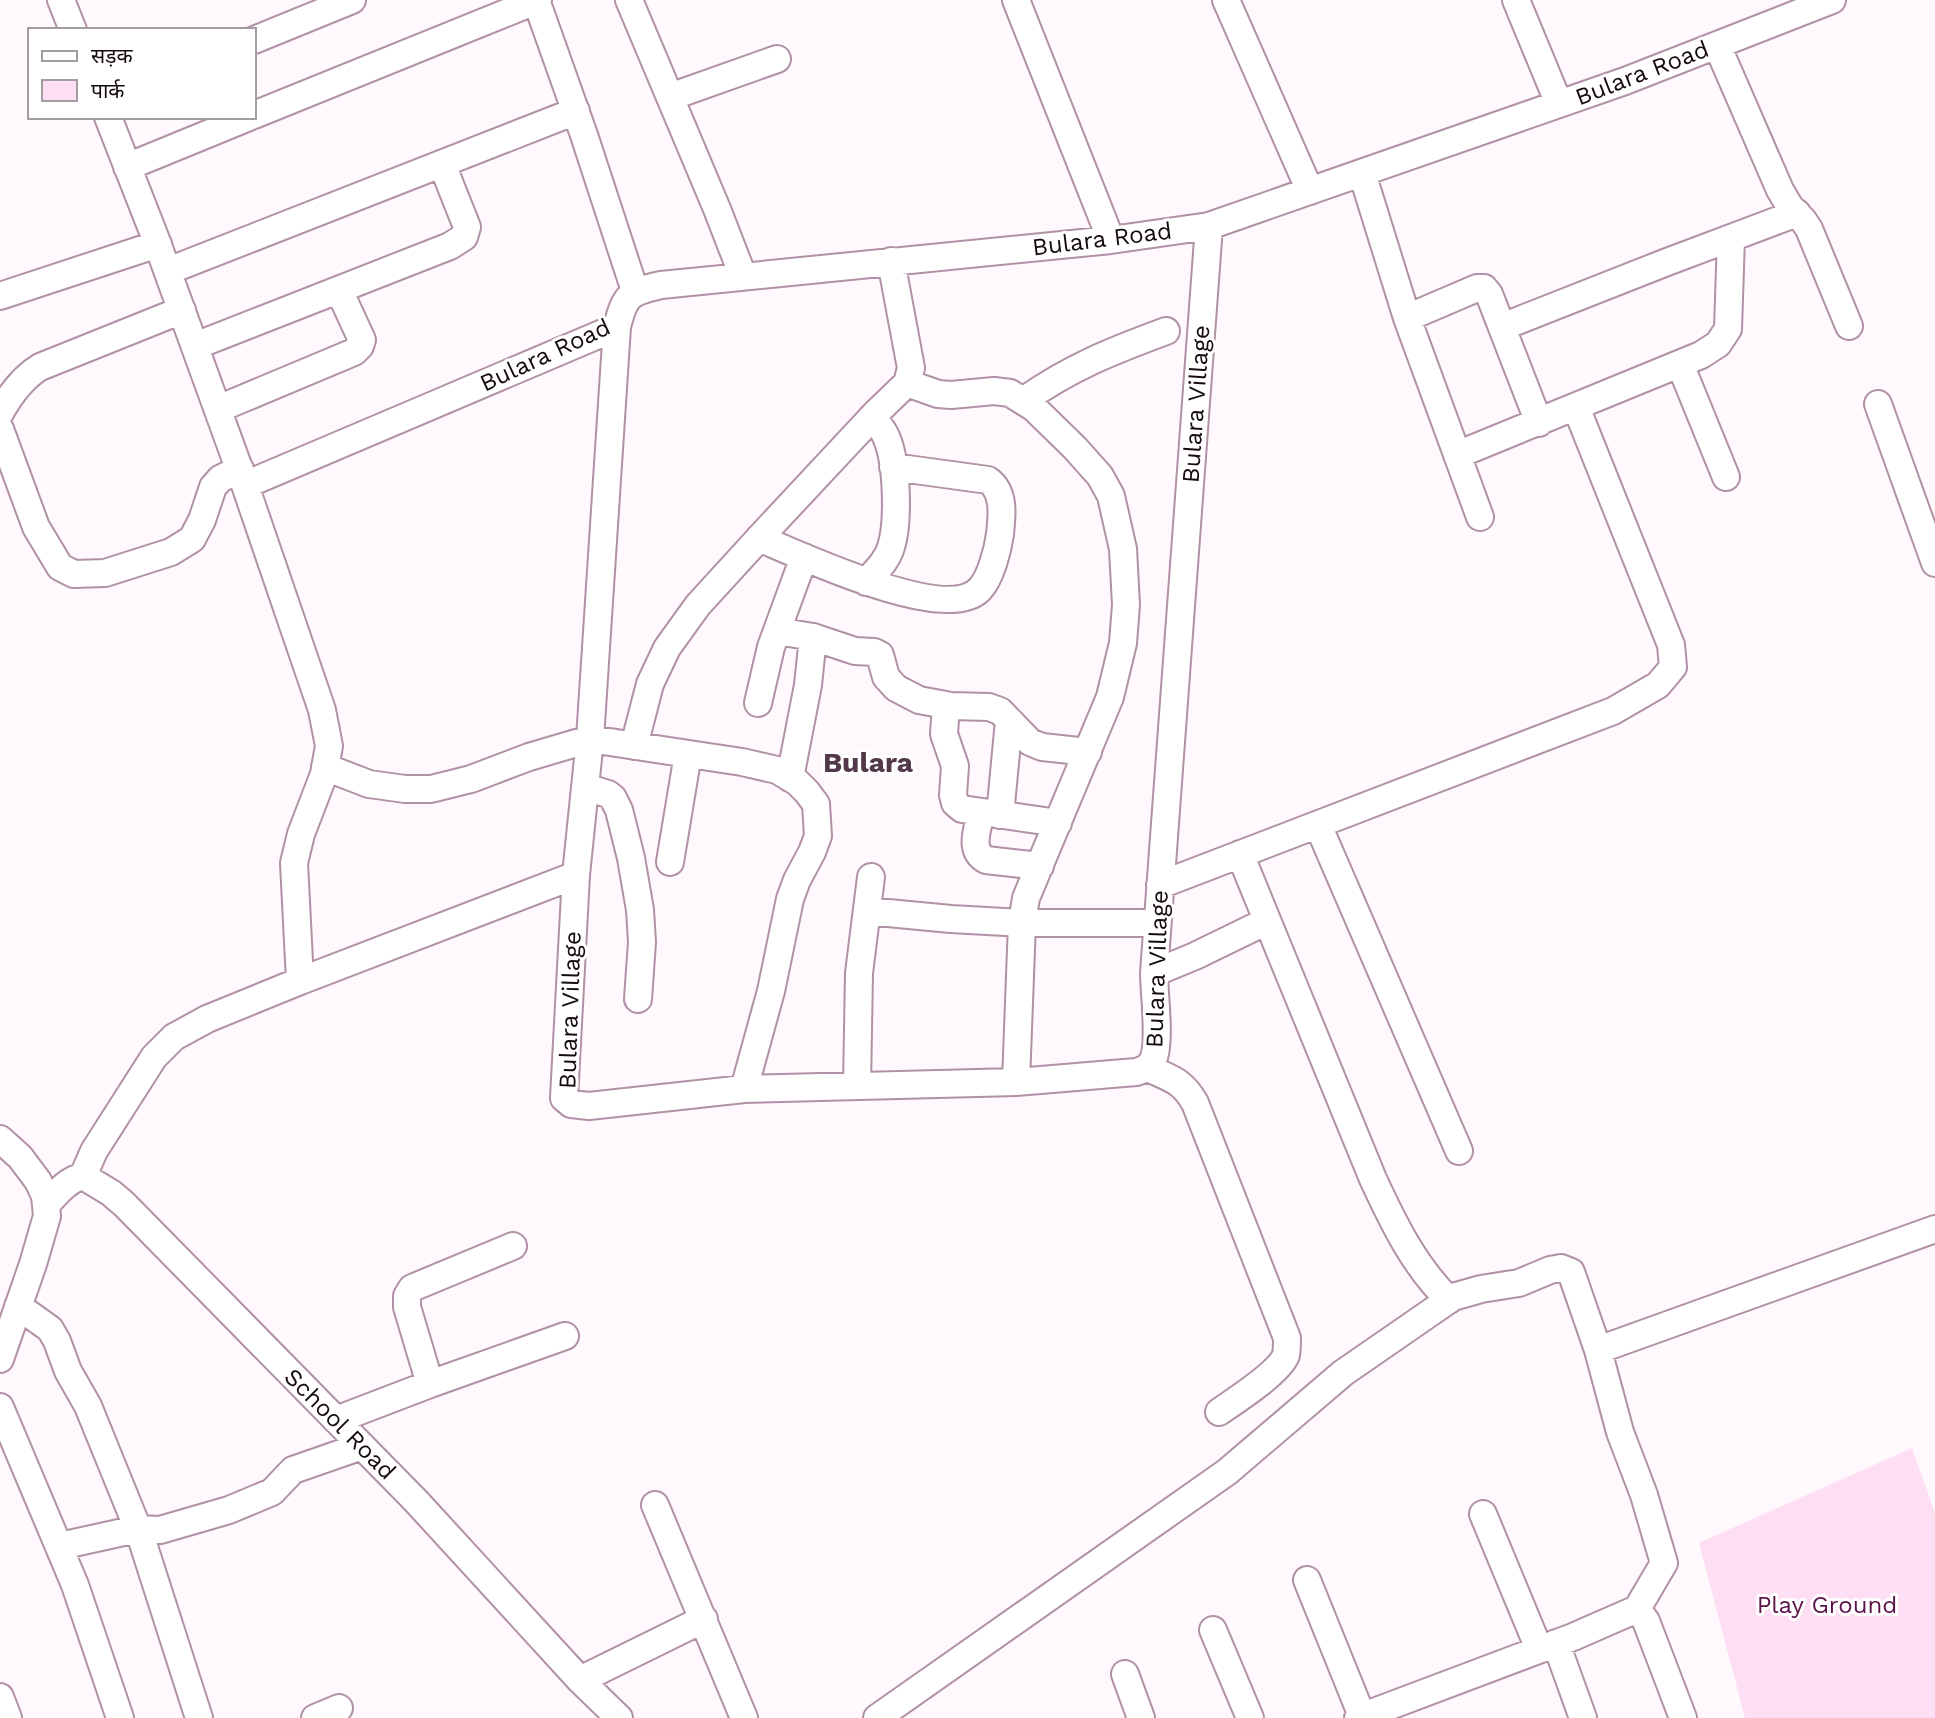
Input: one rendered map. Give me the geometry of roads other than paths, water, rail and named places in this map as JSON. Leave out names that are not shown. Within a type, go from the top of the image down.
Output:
[{"type":"street","points":[[61,0],[72,28]]},
{"type":"street","points":[[256,39],[352,0]]},
{"type":"street","points":[[256,114],[537,0],[635,291]]},
{"type":"street","points":[[629,0],[743,276]]},
{"type":"street","points":[[1016,0],[1111,240]]},
{"type":"street","points":[[1226,0],[1310,191]]},
{"type":"street","points":[[1516,0],[1559,104]]},
{"type":"street","name":"Bulara Road","points":[[0,429],[36,527],[60,567],[74,574],[105,573],[171,552],[192,539],[202,520],[213,487],[220,479],[242,477],[617,327],[622,306],[635,291],[662,285],[1111,240],[1209,226],[1625,81],[1717,45],[1798,6],[1832,0]]},
{"type":"street","points":[[1717,45],[1780,190],[1790,207],[1809,229],[1849,326]]},
{"type":"street","points":[[670,97],[777,59]]},
{"type":"street","points":[[168,271],[576,111]]},
{"type":"street","points":[[109,119],[168,271],[323,710],[328,746],[325,767],[300,834],[293,863],[300,981]]},
{"type":"street","points":[[127,167],[244,119]]},
{"type":"street","points":[[195,346],[450,246],[464,237],[467,227],[442,164]]},
{"type":"street","points":[[1362,173],[1407,318],[1480,517]]},
{"type":"street","points":[[1502,327],[1797,213]]},
{"type":"street","name":"Bulara Village","points":[[576,875],[563,1089],[564,1098],[571,1104],[589,1106],[744,1089],[1016,1082],[1136,1072],[1148,1068],[1156,1045],[1154,972],[1157,923],[1209,226]]},
{"type":"street","points":[[1457,455],[1701,355],[1718,344],[1728,329],[1731,237]]},
{"type":"street","points":[[0,296],[158,244]]},
{"type":"street","points":[[634,746],[650,684],[667,648],[698,605],[872,417],[907,383],[911,368],[891,261]]},
{"type":"street","points":[[1407,318],[1477,288],[1484,288],[1489,294],[1539,423]]},
{"type":"street","points":[[218,409],[354,352],[362,340],[339,290]]},
{"type":"street","points":[[0,413],[26,376],[40,367],[182,310]]},
{"type":"street","points":[[46,1205],[64,1186],[83,1176],[94,1151],[154,1057],[174,1037],[207,1019],[300,981],[576,875],[590,739],[617,327]]},
{"type":"street","points":[[1023,401],[1051,381],[1102,355],[1166,331]]},
{"type":"street","points":[[1679,364],[1726,477]]},
{"type":"street","points":[[907,383],[937,394],[994,391],[1010,393],[1034,408],[1100,476],[1111,496],[1123,548],[1126,605],[1123,643],[1110,697],[1026,898],[1022,923],[1016,1082]]},
{"type":"street","points":[[1878,404],[1935,563]]},
{"type":"street","points":[[1160,885],[1613,711],[1658,685],[1672,667],[1671,645],[1576,407]]},
{"type":"street","points":[[866,582],[885,560],[891,546],[895,522],[893,467],[889,442],[872,417]]},
{"type":"street","points":[[759,538],[866,582],[906,594],[953,598],[973,594],[981,588],[998,548],[1001,499],[996,485],[988,480],[893,467]]},
{"type":"street","points":[[758,703],[765,667],[804,557]]},
{"type":"street","points":[[777,631],[813,637],[855,651],[874,652],[880,655],[886,677],[895,688],[919,700],[946,705],[989,707],[1000,711],[1030,743],[1087,752]]},
{"type":"street","points":[[790,778],[808,685],[813,637]]},
{"type":"street","points":[[946,705],[944,734],[955,766],[955,803],[962,809],[1058,823]]},
{"type":"street","points":[[1009,721],[990,813],[975,846],[978,855],[986,860],[1040,866]]},
{"type":"street","points":[[325,767],[369,784],[431,789],[471,779],[529,757],[590,739],[742,762],[777,770],[790,778],[807,792],[816,804],[818,836],[790,899],[771,991],[744,1089]]},
{"type":"street","points":[[670,862],[688,754]]},
{"type":"street","points":[[585,787],[608,794],[619,810],[640,910],[642,942],[638,999]]},
{"type":"street","points":[[1318,825],[1459,1152]]},
{"type":"street","points":[[1240,854],[1392,1220],[1422,1270],[1449,1300]]},
{"type":"street","points":[[858,1086],[859,973],[871,877]]},
{"type":"street","points":[[867,911],[1022,923],[1157,923]]},
{"type":"street","points":[[1154,972],[1195,956],[1267,921]]},
{"type":"street","points":[[1148,1068],[1187,1088],[1195,1103],[1287,1338],[1286,1354],[1281,1363],[1219,1412]]},
{"type":"street","points":[[0,1139],[20,1157],[38,1181],[47,1216],[0,1359]]},
{"type":"street","name":"School Road","points":[[83,1176],[124,1204],[362,1446],[488,1578],[580,1680],[619,1718]]},
{"type":"street","points":[[1598,1350],[1935,1229]]},
{"type":"street","points":[[430,1384],[407,1296],[412,1288],[513,1246]]},
{"type":"street","points":[[877,1718],[1227,1472],[1343,1373],[1449,1300],[1481,1289],[1519,1283],[1550,1270],[1561,1268],[1571,1272],[1664,1563],[1637,1609],[1360,1717],[1307,1580]]},
{"type":"street","points":[[18,1306],[50,1329],[68,1371],[88,1406],[137,1529],[199,1718]]},
{"type":"street","points":[[336,1420],[565,1336]]},
{"type":"street","points":[[0,1407],[75,1584],[120,1718]]},
{"type":"street","points":[[60,1546],[137,1529],[160,1530],[194,1521],[272,1492],[293,1470],[362,1446]]},
{"type":"street","points":[[655,1505],[744,1718]]},
{"type":"street","points":[[1483,1514],[1583,1718]]},
{"type":"street","points":[[1637,1609],[1646,1621],[1683,1718]]},
{"type":"street","points":[[580,1680],[704,1619]]},
{"type":"street","points":[[1213,1630],[1250,1718]]},
{"type":"street","points":[[1125,1674],[1141,1718]]},
{"type":"street","points":[[0,1698],[8,1718]]},
{"type":"district","name":"Bulara","points":[[868,762]]},
{"type":"park label","name":"Play Ground","points":[[1827,1605]]}]
